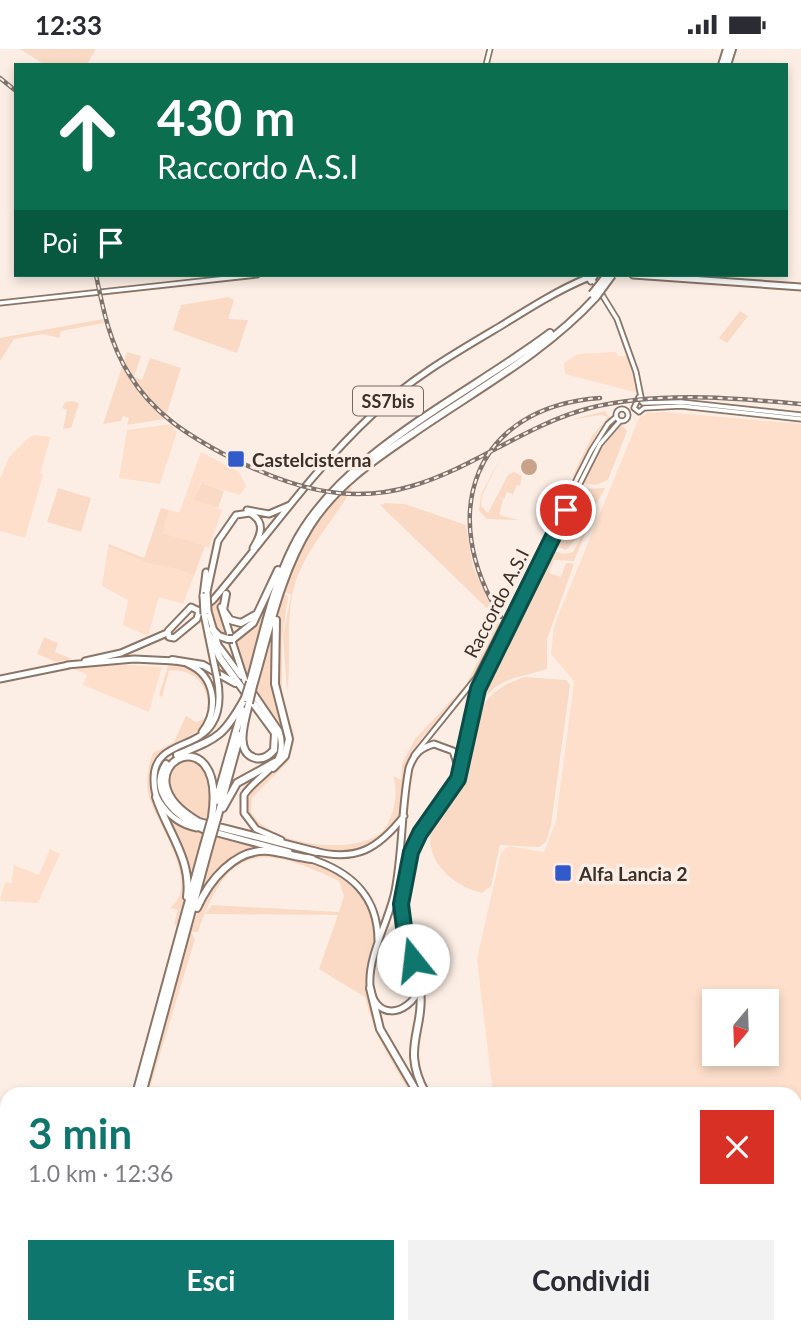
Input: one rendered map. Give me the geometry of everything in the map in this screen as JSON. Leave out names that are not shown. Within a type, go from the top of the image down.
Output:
[{"type":"highway","points":[[594,296],[606,277]]},
{"type":"highway","points":[[211,632],[230,639],[250,627],[299,535],[322,502],[347,479],[545,337],[594,296],[610,277]]},
{"type":"highway","points":[[248,684],[282,586],[306,532],[347,479]]},
{"type":"highway","points":[[211,632],[220,658],[248,684],[275,733],[274,750],[263,758],[252,757],[245,752],[242,744],[248,684],[279,577],[299,535]]},
{"type":"highway","points":[[273,768],[285,756],[289,739],[275,676],[274,640],[282,586]]},
{"type":"highway","points":[[226,594],[223,610],[234,622],[247,622],[261,608]]},
{"type":"highway","points":[[168,660],[212,669],[248,684]]},
{"type":"highway","points":[[144,1087],[247,700]]},
{"type":"highway","points":[[203,829],[174,811],[161,788],[160,776],[170,759],[208,744],[223,733],[247,700]]},
{"type":"highway","points":[[214,818],[214,783],[205,763],[195,757],[183,756],[173,762],[165,778],[166,788],[178,808],[188,815],[200,822],[315,856]]},
{"type":"highway","points":[[214,818],[237,783],[277,760]]},
{"type":"highway","points":[[138,1087],[186,923],[188,873],[156,797]]},
{"type":"highway","points":[[186,923],[211,882],[242,856],[256,851],[315,856]]},
{"type":"highway","points":[[370,988],[380,1029],[414,1087]]},
{"type":"highway","points":[[420,988],[412,1055],[423,1087]]},
{"type":"main road","name":"SS7bis","points":[[167,633],[174,638],[197,619],[325,465],[372,415],[423,374],[569,286],[589,277]]},
{"type":"main road","points":[[670,277],[801,287]]},
{"type":"main road","points":[[183,743],[198,737],[215,719],[219,701],[211,632],[203,612],[211,554],[231,516],[245,510],[276,513],[296,501]]},
{"type":"main road","points":[[205,594],[221,534],[232,517],[246,512],[255,516],[261,531],[239,569]]},
{"type":"main road","points":[[234,575],[221,616],[248,684],[279,730],[283,748],[273,768],[244,795],[244,813],[256,829],[342,871],[368,895],[378,922],[378,948]]},
{"type":"main road","name":"SS7bis","points":[[0,679],[121,653],[167,633],[187,608],[192,607],[203,612]]},
{"type":"main road","points":[[67,665],[168,660],[199,670],[209,684],[213,699],[208,724],[202,732],[164,754],[154,771],[156,797],[174,819],[203,829],[315,856],[366,852],[390,835],[404,816]]},
{"type":"main road","points":[[434,744],[445,745],[459,759],[460,772],[450,792],[420,833],[405,868],[402,920],[420,988],[411,1005],[396,1011],[381,1007],[370,988],[378,948],[395,890],[406,784],[412,758],[422,748],[434,744]]},
{"type":"street","points":[[0,303],[239,277]]},
{"type":"street","points":[[569,286],[574,277]]},
{"type":"street","points":[[592,277],[612,307],[641,392],[640,404],[641,412],[628,415],[626,420],[618,419],[619,410],[640,404],[681,402],[801,417]]},
{"type":"street","points":[[641,392],[651,403]]},
{"type":"street","points":[[636,411],[640,404]]},
{"type":"street","points":[[640,404],[801,417]]},
{"type":"street","points":[[625,410],[628,415]]},
{"type":"street","name":"Raccordo A.S.I","points":[[412,758],[418,746],[476,678],[591,451],[601,433],[618,419]]},
{"type":"street","name":"Raccordo A.S.I","points":[[460,772],[473,705],[485,673],[600,444],[618,419]]},
{"type":"shaded area","points":[[20,49],[96,49],[88,63],[42,63]]},
{"type":"shaded area","points":[[229,297],[234,300],[228,319],[248,320],[237,353],[173,330],[181,305]]},
{"type":"shaded area","points":[[740,311],[748,316],[727,343],[719,338]]},
{"type":"shaded area","points":[[103,319],[104,323],[61,331],[59,338],[43,334],[14,339],[0,361],[0,338]]},
{"type":"shaded area","points":[[127,352],[141,356],[134,377],[142,380],[150,358],[181,368],[165,419],[127,425],[129,418],[123,416],[121,421],[103,424]]},
{"type":"shaded area","points":[[616,352],[618,356],[629,356],[638,393],[565,374],[564,363],[578,354]]},
{"type":"shaded area","points":[[65,402],[79,403],[71,428],[63,429],[67,410],[62,408]]},
{"type":"shaded area","points":[[605,411],[610,418],[598,432],[574,479],[573,475],[592,436],[608,417],[601,415],[569,420]]},
{"type":"shaded area","points":[[665,412],[801,424],[801,1087],[492,1087],[477,959],[501,853],[508,846],[544,852],[556,821],[574,681],[551,654],[554,626],[639,418],[647,413]]},
{"type":"shaded area","points":[[171,424],[177,432],[160,484],[119,478],[127,430]]},
{"type":"shaded area","points":[[621,424],[627,431],[608,480],[596,485],[582,483],[603,441]]},
{"type":"shaded area","points":[[29,437],[51,437],[25,538],[0,531],[0,479],[9,457]]},
{"type":"shaded area","points":[[201,452],[239,472],[246,486],[240,495],[200,483],[195,500],[222,510],[209,548],[161,533],[169,510],[179,513]]},
{"type":"shaded area","points":[[503,454],[482,495],[481,506],[488,513],[508,475],[514,472],[522,476],[520,486],[517,485],[513,494],[507,492],[504,499],[498,497],[503,500],[499,515],[519,520],[487,519],[479,511],[481,494]]},
{"type":"shaded area","points":[[529,459],[535,461],[535,473],[529,475],[523,473],[521,467],[523,461]]},
{"type":"shaded area","points":[[201,483],[224,491],[218,508],[194,500]]},
{"type":"shaded area","points":[[348,485],[352,488],[310,551],[293,589],[287,691],[283,637],[291,595],[283,591],[309,534]]},
{"type":"shaded area","points":[[581,486],[584,489],[605,488],[569,547],[566,550],[553,545],[551,550],[564,554],[573,552],[593,515],[574,561],[554,560],[549,573],[561,577],[566,563],[574,564],[547,639],[547,669],[505,681],[490,692],[473,714],[485,676]]},
{"type":"shaded area","points":[[58,488],[91,498],[81,532],[47,522]]},
{"type":"shaded area","points":[[405,504],[466,525],[473,567],[497,615],[380,505]]},
{"type":"shaded area","points":[[161,508],[169,510],[162,533],[205,546],[194,576],[181,570],[147,563],[108,547],[109,544],[144,558]]},
{"type":"shaded area","points":[[108,547],[147,563],[181,570],[194,576],[183,604],[159,597],[148,636],[123,625],[128,600],[102,586]]},
{"type":"shaded area","points":[[275,582],[247,679],[232,641],[242,636]]},
{"type":"shaded area","points":[[283,594],[288,596],[282,638],[282,696],[294,734],[293,747],[288,762],[252,798],[251,812],[276,833],[314,844],[353,844],[370,839],[383,831],[394,805],[396,790],[393,776],[401,780],[402,764],[415,739],[466,685],[498,621],[501,623],[464,694],[417,745],[409,766],[398,819],[379,840],[361,848],[320,850],[298,845],[260,827],[246,815],[247,795],[279,764],[288,751],[276,653]]},
{"type":"shaded area","points":[[220,600],[219,615],[227,637],[217,634],[209,609]]},
{"type":"shaded area","points":[[44,637],[58,643],[55,652],[72,659],[56,662],[37,654]]},
{"type":"shaded area","points":[[270,640],[272,682],[287,738],[284,752],[284,744],[255,692]]},
{"type":"shaded area","points":[[169,663],[182,665],[196,673],[208,687],[210,694],[208,716],[203,725],[157,759],[150,782],[161,819],[186,873],[186,897],[179,928],[174,924],[178,910],[170,908],[179,897],[180,869],[149,797],[148,775],[153,753],[174,742],[186,716],[196,722],[205,719],[207,700],[205,691],[196,678],[179,671],[169,671],[162,697],[159,695]]},
{"type":"shaded area","points":[[112,664],[162,667],[149,712],[83,685],[87,675],[74,669]]},
{"type":"shaded area","points":[[525,677],[566,680],[570,685],[551,825],[546,842],[539,847],[500,845],[491,886],[482,893],[458,883],[440,867],[431,845],[431,832],[438,813],[463,773],[479,714],[485,703],[507,684]]},
{"type":"shaded area","points":[[183,758],[198,760],[211,778],[207,823],[181,809],[167,787],[170,767]]},
{"type":"shaded area","points":[[166,817],[204,833],[190,889]]},
{"type":"shaded area","points":[[216,836],[261,848],[217,873],[201,891]]},
{"type":"shaded area","points":[[50,849],[60,854],[38,903],[0,901],[5,882],[11,883],[14,865],[39,875]]},
{"type":"shaded area","points":[[270,853],[325,869],[342,877],[368,901],[374,918],[376,939],[369,987],[370,1003],[377,1027],[412,1087],[407,1087],[384,1047],[373,1024],[365,997],[319,969],[338,915],[205,914],[198,932],[191,932],[195,939],[150,1087],[146,1087],[186,943],[206,890],[234,863],[249,855]],"holes":[[[268,858],[288,861],[339,881],[344,896],[339,912],[212,905],[205,914],[209,903],[235,867],[250,860]]]},
{"type":"railway","points":[[0,78],[14,89]]},
{"type":"railway","points":[[96,277],[112,338],[122,363],[149,401],[173,423],[229,457],[273,477],[318,490],[364,494],[412,486],[457,468],[544,424],[590,408],[616,403],[695,397],[801,404]]},
{"type":"railway","points":[[501,617],[482,579],[471,541],[470,506],[478,473],[496,445],[522,422],[556,406],[600,398]]},
{"type":"place","name":"Castelcisterna","points":[[236,459]]},
{"type":"place","name":"Alfa Lancia 2","points":[[563,873]]},
{"type":"route","points":[[413,960],[402,920],[405,868],[420,833],[458,779],[464,762],[478,689],[566,510]]}]
